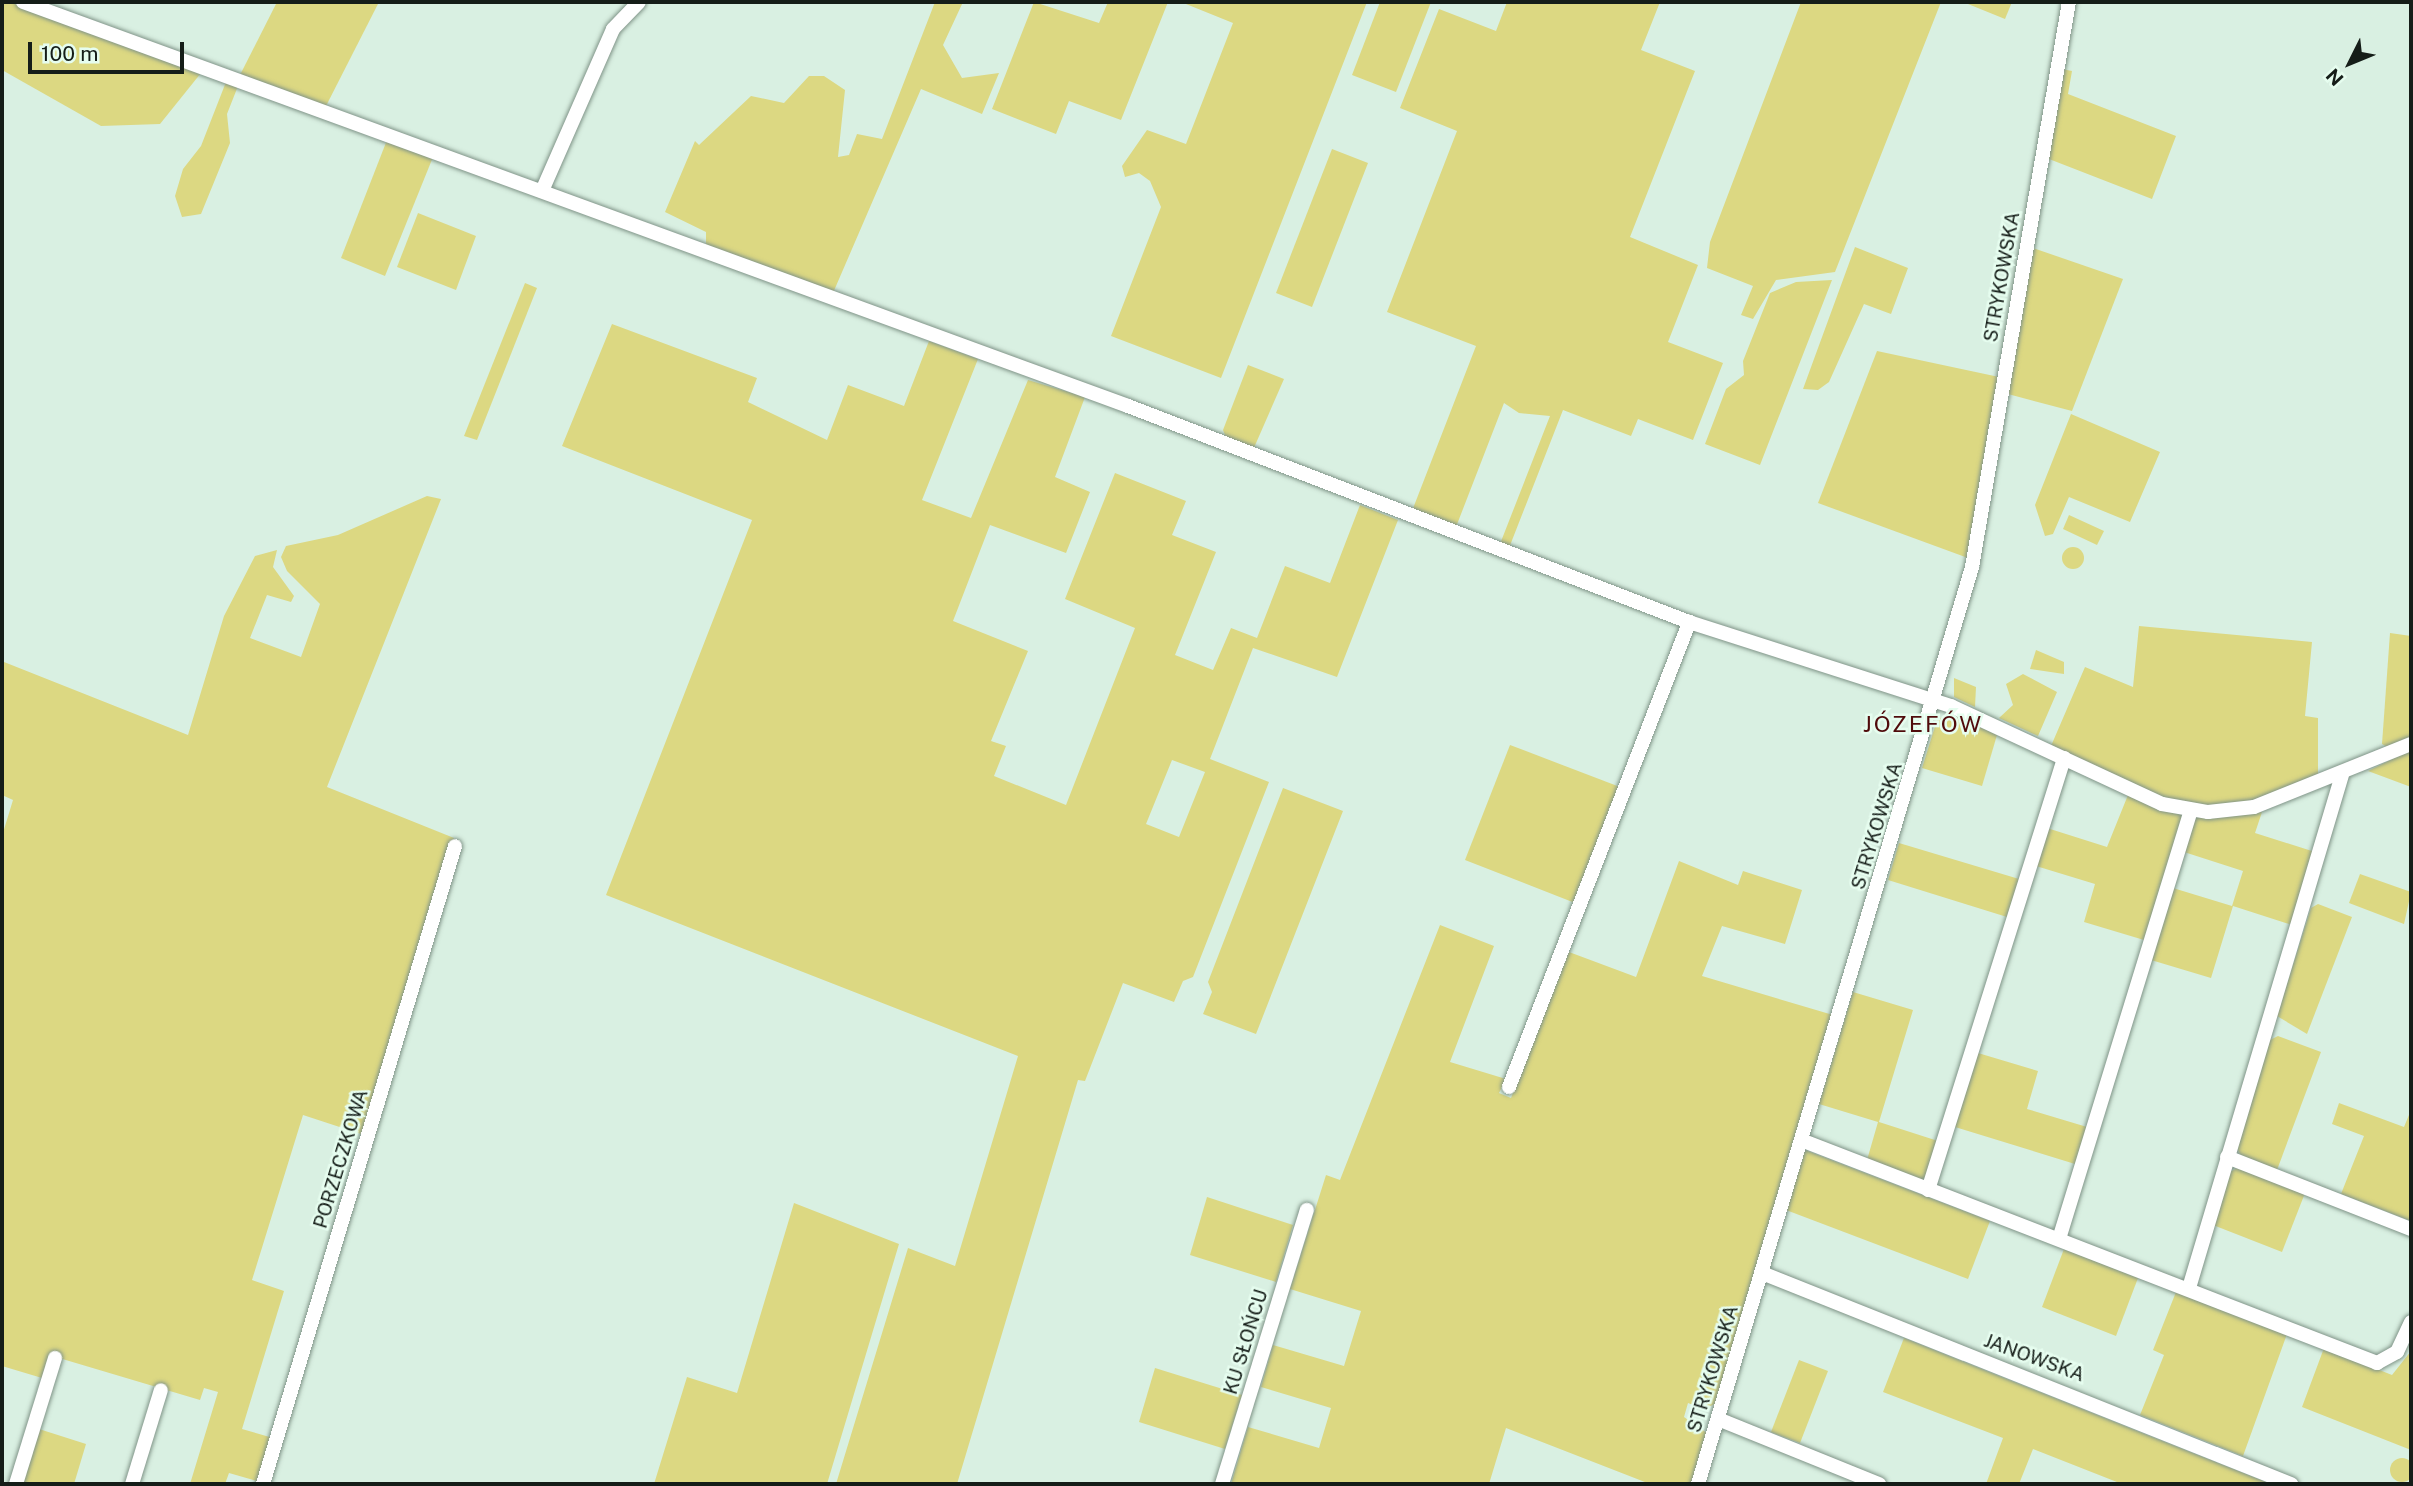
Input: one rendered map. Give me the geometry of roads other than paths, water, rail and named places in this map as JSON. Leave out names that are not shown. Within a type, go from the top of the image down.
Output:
[{"type":"street","points":[[23,2],[542,191],[1689,622],[1935,702],[2162,804],[2191,810],[2254,807],[2342,775],[2411,744]]},
{"type":"street","points":[[542,191],[613,29],[639,2]]},
{"type":"street","name":"STRYKOWSKA","points":[[1698,1484],[1935,702],[1972,567],[2069,2]]},
{"type":"street","points":[[1509,1087],[1689,622]]},
{"type":"street","points":[[1928,1190],[2064,758]]},
{"type":"street","points":[[2189,1288],[2342,775]]},
{"type":"street","points":[[2059,1239],[2191,810]]},
{"type":"street","name":"PORZECZKOWA","points":[[263,1484],[455,846]]},
{"type":"street","points":[[1801,1140],[2377,1363],[2398,1352],[2411,1322]]},
{"type":"street","points":[[2228,1157],[2411,1229]]},
{"type":"street","name":"KU SŁOŃCU","points":[[1222,1484],[1307,1210]]},
{"type":"street","name":"JANOWSKA","points":[[1762,1273],[2291,1484]]},
{"type":"street","points":[[16,1484],[55,1358]]},
{"type":"street","points":[[132,1484],[161,1391]]},
{"type":"street","points":[[1718,1419],[1871,1483]]},
{"type":"district","name":"JÓZEFÓW","points":[[1923,724]]}]
